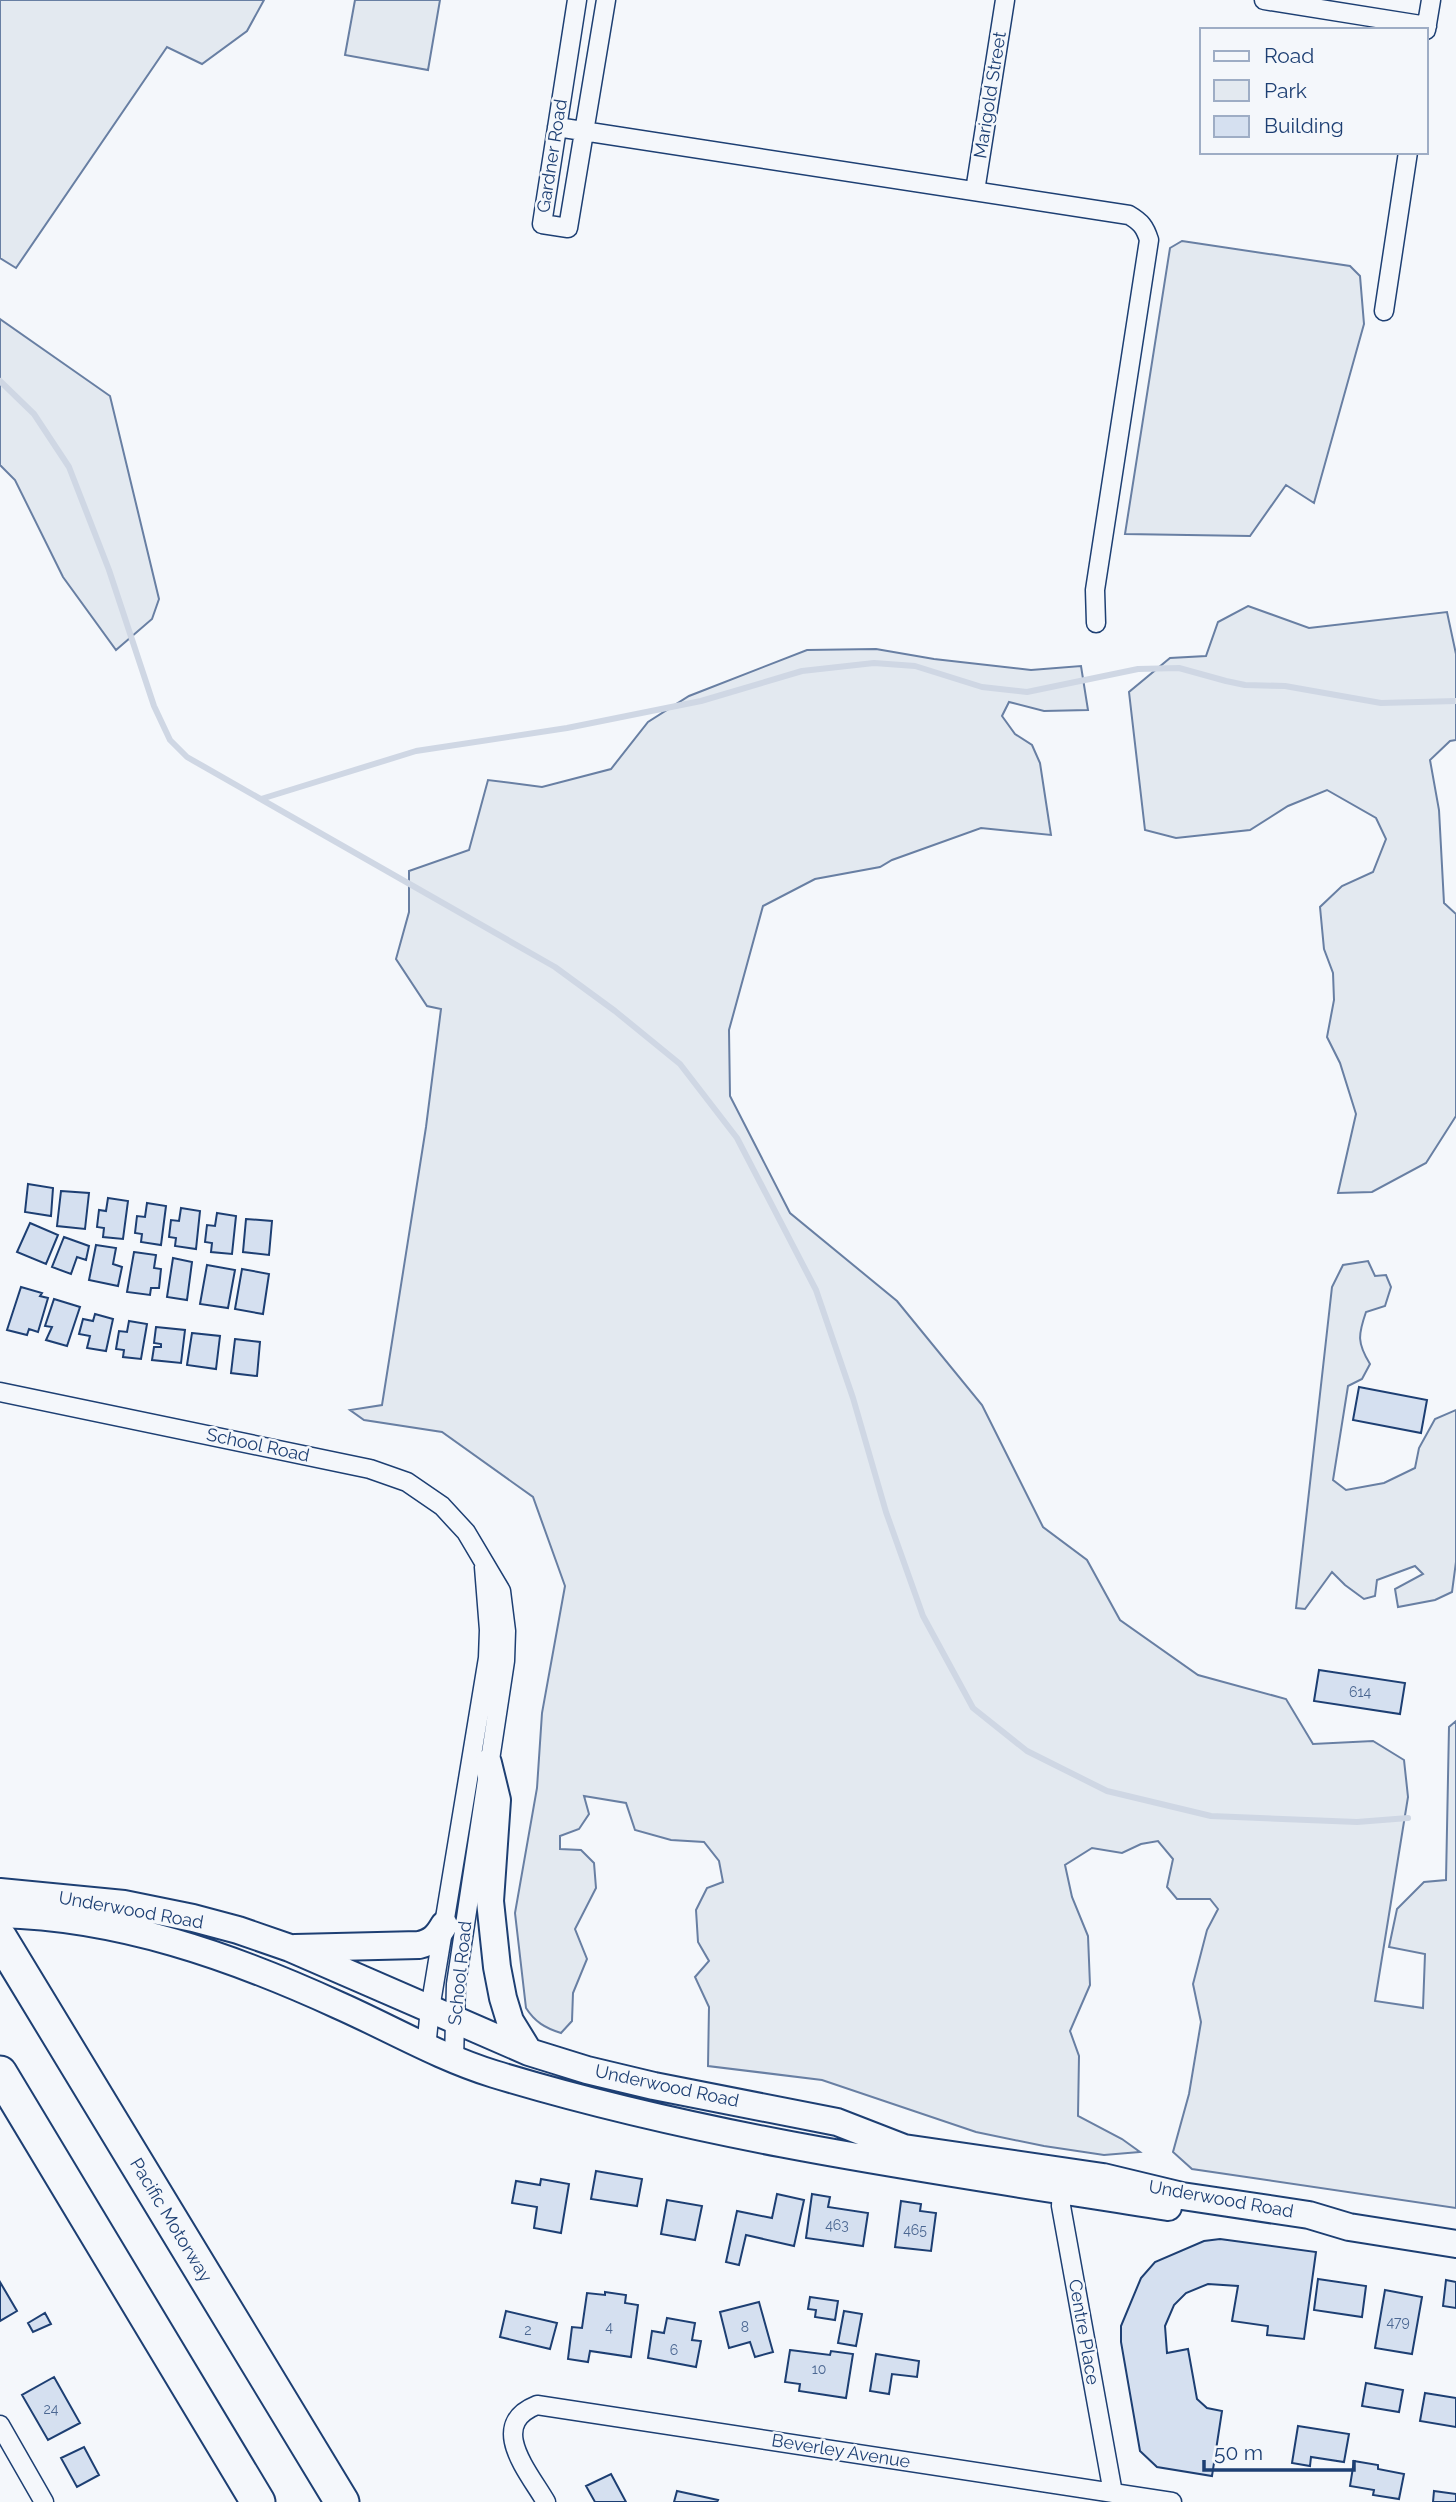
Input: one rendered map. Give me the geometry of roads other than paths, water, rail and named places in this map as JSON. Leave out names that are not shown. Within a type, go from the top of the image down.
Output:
[{"type":"highway","name":"Pacific Motorway","points":[[0,1938],[342,2502]]},
{"type":"highway","points":[[0,2073],[258,2502]]},
{"type":"main road","points":[[488,1763],[497,1800],[490,1901],[497,1967],[510,2021],[529,2052]]},
{"type":"main road","name":"Underwood Road","points":[[0,1892],[124,1904],[193,1918],[290,1948],[529,2052],[587,2070],[654,2086],[837,2122],[904,2148],[1298,2228],[1327,2230],[1349,2227],[1456,2245]]},
{"type":"main road","name":"Underwood Road","points":[[0,1914],[62,1919],[134,1931],[250,1966],[454,2059],[494,2074],[646,2115],[753,2139],[887,2163],[1062,2181]]},
{"type":"main road","points":[[290,1948],[419,1945],[431,1942],[444,1925]]},
{"type":"street","name":"Gardner Road","points":[[577,0],[542,224],[568,228],[606,0]]},
{"type":"street","name":"Marigold Street","points":[[975,191],[1004,0]]},
{"type":"street","points":[[1264,0],[1427,28],[1431,0]]},
{"type":"street","points":[[557,127],[1129,215],[1139,221],[1146,229],[1149,240],[1095,590],[1096,623]]},
{"type":"street","points":[[1384,311],[1408,154]]},
{"type":"street","name":"School Road","points":[[0,1392],[370,1469],[407,1482],[442,1506],[466,1532],[501,1591],[506,1631],[505,1661],[456,1983],[426,2048]]},
{"type":"street","name":"School Road","points":[[454,2059],[442,2014],[444,1925],[488,1658],[489,1630],[483,1559]]},
{"type":"street","name":"Centre Place","points":[[1062,2181],[1061,2206],[1113,2493]]},
{"type":"street","name":"Beverley Avenue","points":[[546,2502],[519,2456],[512,2438],[515,2420],[523,2411],[537,2406],[1172,2502]]},
{"type":"street","points":[[0,2425],[44,2502]]},
{"type":"waterway","points":[[0,381],[34,414],[69,467],[109,570],[154,706],[170,740],[187,757],[555,967],[680,1064],[737,1138],[816,1290],[853,1398],[886,1512],[923,1616],[973,1708],[1027,1751],[1107,1791],[1211,1816],[1357,1822],[1408,1818]]},
{"type":"waterway","points":[[261,799],[416,751],[567,728],[701,701],[802,671],[874,663],[915,666],[982,687],[1027,692],[1138,669],[1179,668],[1245,685],[1285,686],[1381,703],[1456,701]]}]
